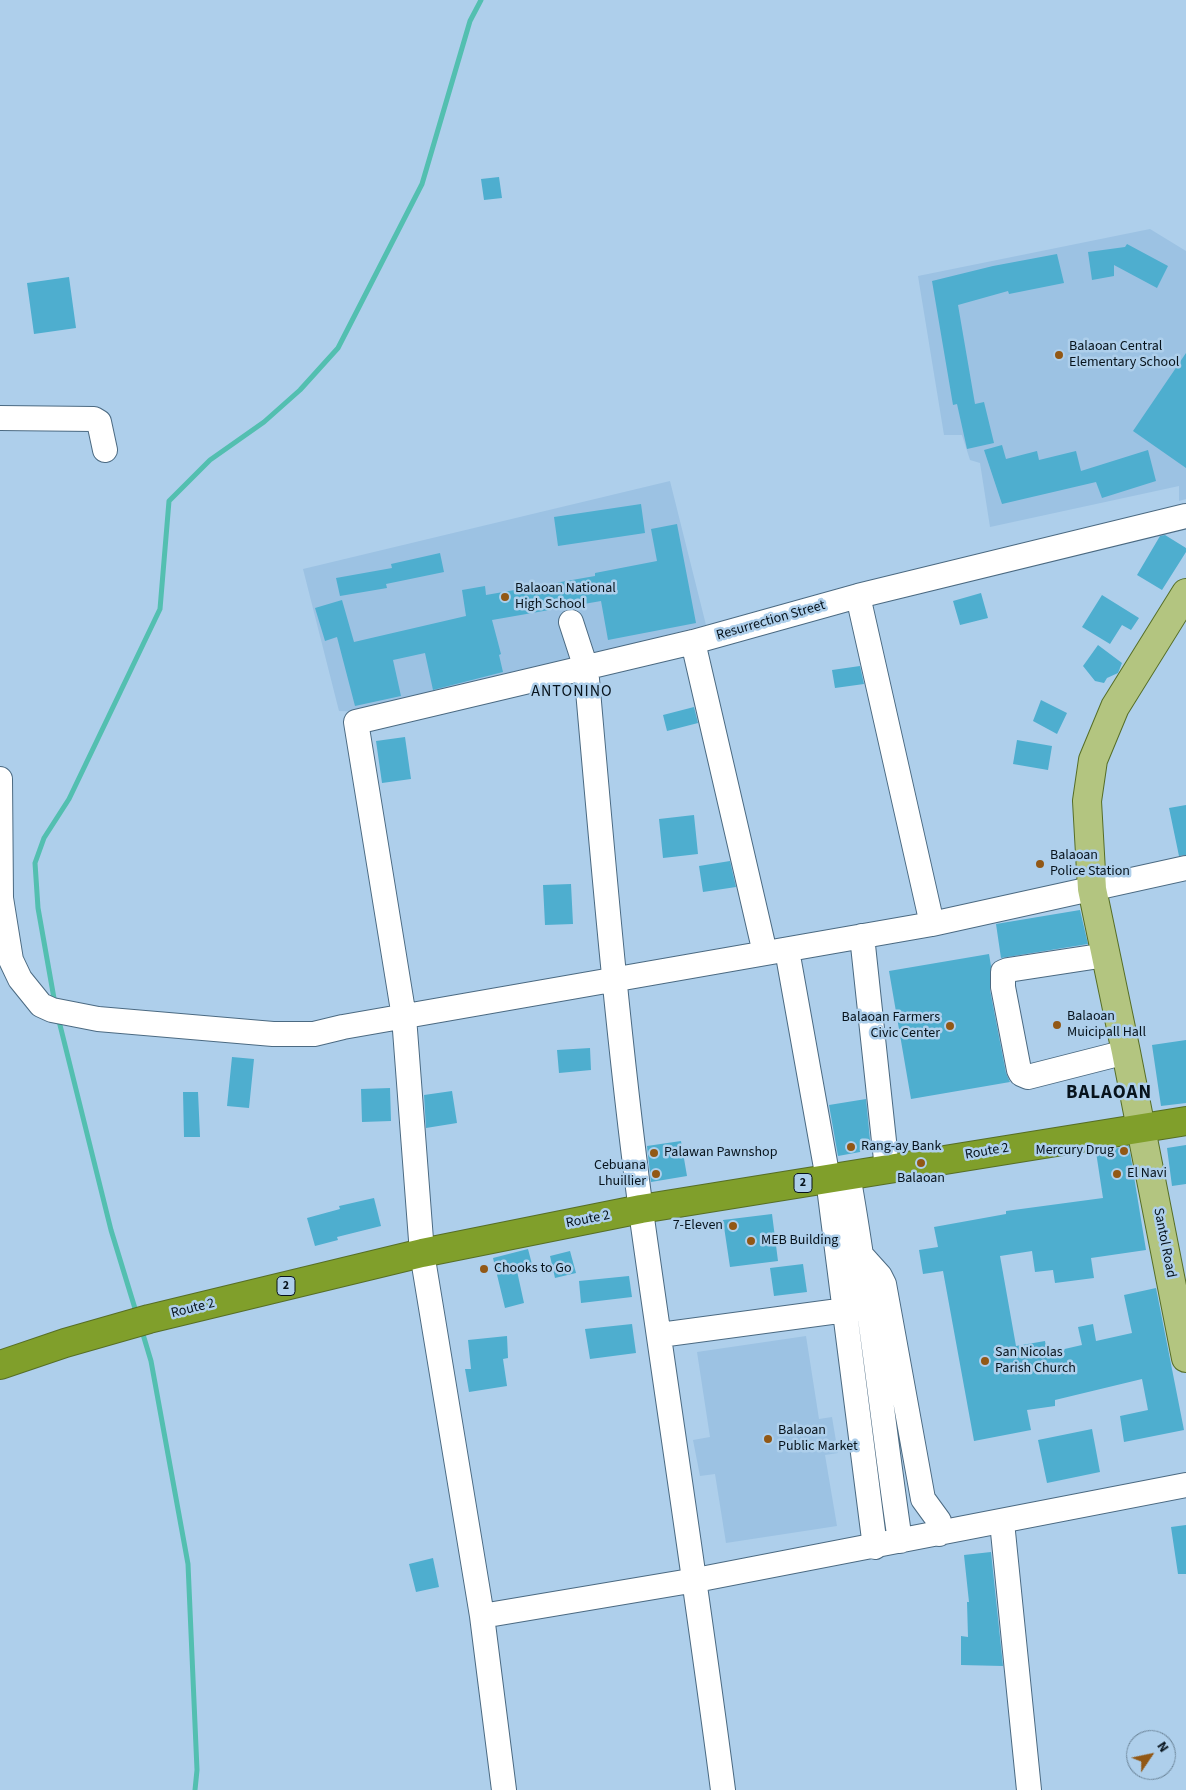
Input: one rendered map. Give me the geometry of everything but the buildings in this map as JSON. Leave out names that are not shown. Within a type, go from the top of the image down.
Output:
[{"type":"highway","name":"Route 2","points":[[0,1365],[64,1343],[149,1319],[422,1253],[641,1209],[1186,1121]]},
{"type":"main road","name":"Santol Road","points":[[1186,593],[1123,693],[1093,760],[1087,801],[1092,889],[1186,1358]]},
{"type":"street","points":[[0,418],[94,419],[102,427],[105,450]]},
{"type":"street","name":"Resurrection Street","points":[[404,1017],[356,722],[693,642],[858,596],[1186,516]]},
{"type":"street","points":[[858,596],[932,924]]},
{"type":"street","points":[[571,622],[586,668],[614,979],[641,1209],[696,1580],[723,1790]]},
{"type":"street","points":[[693,642],[776,952],[838,1177],[862,1256],[856,1309],[860,1425],[875,1547]]},
{"type":"street","points":[[0,779],[1,898],[10,960],[20,979],[41,1004],[52,1010],[98,1019],[295,1036],[932,924],[1186,868]]},
{"type":"street","points":[[862,936],[887,1169]]},
{"type":"street","points":[[1106,955],[1003,972],[1003,987],[1019,1070],[1024,1077],[1028,1077],[1126,1052]]},
{"type":"street","points":[[404,1017],[422,1253],[482,1616],[504,1790]]},
{"type":"street","points":[[838,1177],[856,1309],[883,1424],[900,1541]]},
{"type":"street","points":[[862,1256],[880,1276],[884,1284],[923,1499],[939,1521],[940,1534]]},
{"type":"street","points":[[660,1335],[856,1309]]},
{"type":"street","points":[[860,1425],[909,1421]]},
{"type":"street","points":[[482,1616],[696,1580],[875,1547],[1186,1484]]},
{"type":"street","points":[[1002,1522],[1029,1790]]},
{"type":"shaded area","name":"Balaoan Central Elementary School","points":[[1150,229],[1186,251],[1186,499],[1179,501],[1179,486],[990,527],[980,463],[970,460],[962,435],[944,435],[918,276]]},
{"type":"shaded area","name":"Balaoan National High School","points":[[670,481],[706,625],[367,712],[339,711],[303,569]]},
{"type":"shaded area","name":"Balaoan Public Market","points":[[806,1336],[819,1419],[832,1417],[838,1453],[825,1455],[837,1526],[726,1543],[715,1474],[700,1476],[693,1440],[710,1437],[697,1352]]},
{"type":"waterway","points":[[55,1004],[38,908],[35,863],[44,838],[69,799],[160,609],[169,501],[210,460],[264,422],[300,390],[338,348],[422,184],[470,21],[481,0]]},
{"type":"waterway","points":[[58,1017],[111,1230],[137,1315]]},
{"type":"waterway","points":[[142,1331],[151,1361],[188,1564],[197,1770],[195,1790]]},
{"type":"place","name":"Balaoan Central Elementary School","points":[[1059,355]]},
{"type":"place","name":"Balaoan National High School","points":[[505,597]]},
{"type":"place","name":"Balaoan Police Station","points":[[1040,864]]},
{"type":"place","name":"Balaoan Muicipall Hall","points":[[1057,1025]]},
{"type":"place","name":"Balaoan Farmers Civic Center","points":[[950,1026]]},
{"type":"place","name":"Rang-ay Bank","points":[[851,1147]]},
{"type":"place","name":"Mercury Drug","points":[[1124,1151]]},
{"type":"place","name":"Palawan Pawnshop","points":[[654,1153]]},
{"type":"place","name":"Balaoan","points":[[921,1163]]},
{"type":"place","name":"Cebuana Lhuillier","points":[[656,1174]]},
{"type":"place","name":"El Navi","points":[[1117,1174]]},
{"type":"place","name":"7-Eleven","points":[[733,1226]]},
{"type":"place","name":"MEB Building","points":[[751,1241]]},
{"type":"place","name":"Chooks to Go","points":[[484,1269]]},
{"type":"place","name":"San Nicolas Parish Church","points":[[985,1361]]},
{"type":"place","name":"Balaoan Public Market","points":[[768,1439]]},
{"type":"district","name":"ANTONINO","points":[[572,692]]},
{"type":"district","name":"BALAOAN","points":[[1109,1094]]}]
